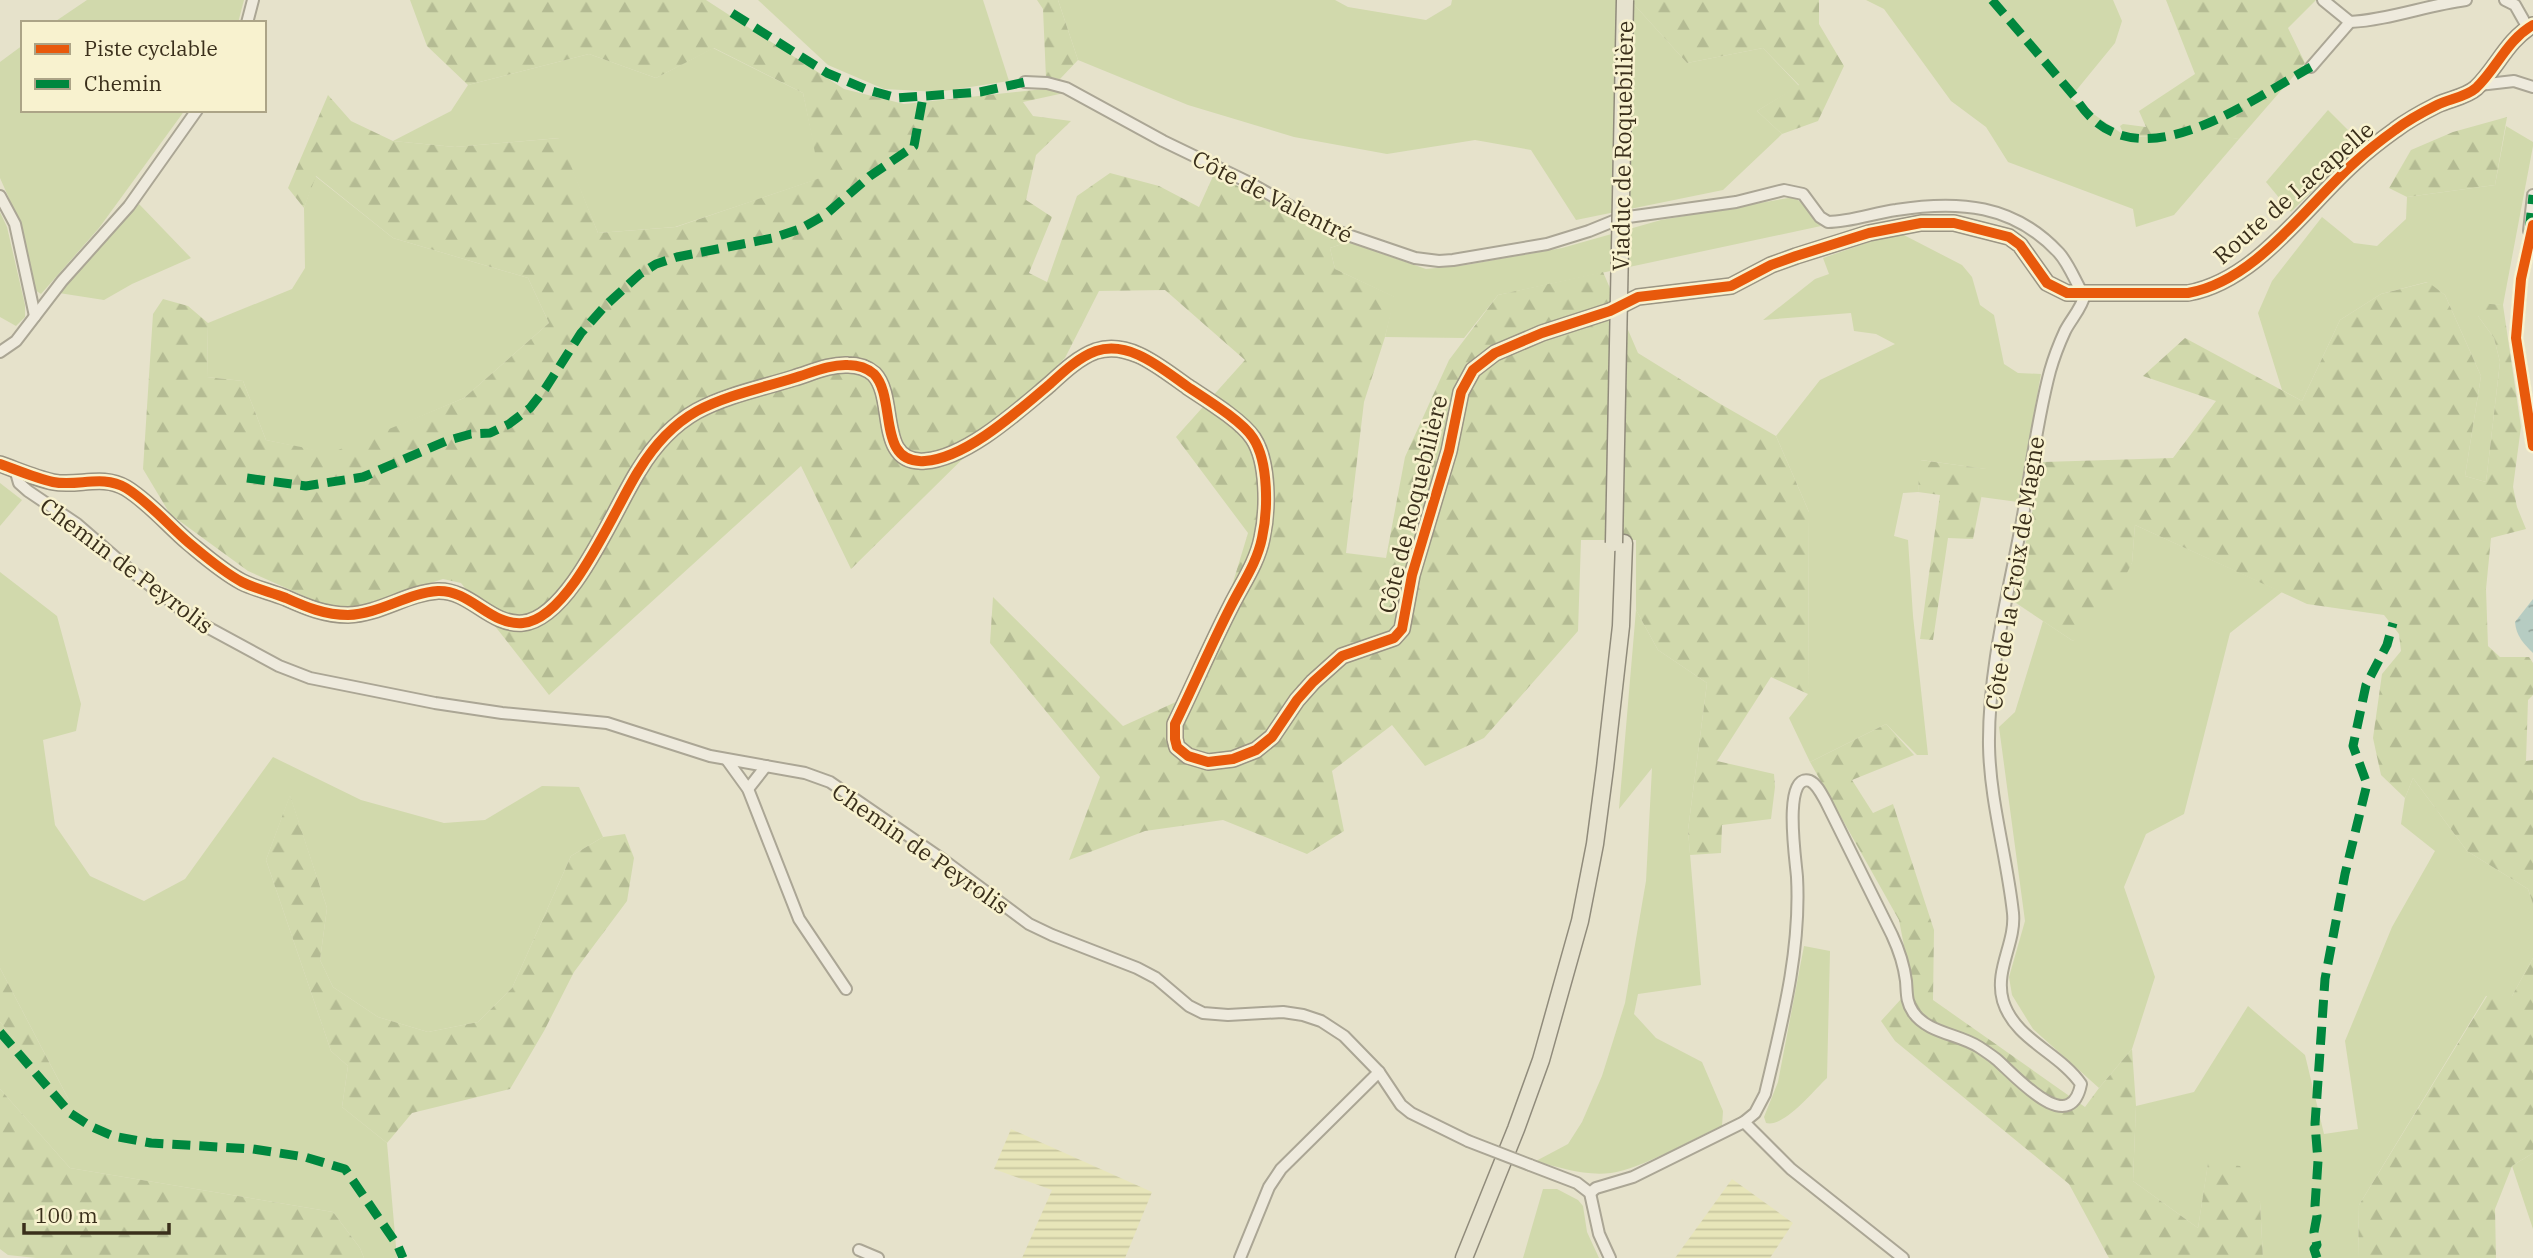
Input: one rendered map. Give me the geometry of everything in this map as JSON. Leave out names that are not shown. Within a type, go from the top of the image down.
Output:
[{"type":"main road","name":"Viaduc de Roquebilière","points":[[1619,543],[1625,0]]},
{"type":"main road","name":"Viaduc de Roquebilière","points":[[1619,543],[1634,0]]},
{"type":"main road","points":[[1464,1258],[1516,1129],[1561,993],[1580,921],[1595,844],[1611,705],[1619,543]]},
{"type":"street","points":[[248,21],[253,0]]},
{"type":"street","points":[[2323,0],[2350,22]]},
{"type":"street","points":[[2311,67],[2350,22],[2385,18],[2466,0]]},
{"type":"street","points":[[2505,0],[2515,5],[2531,27]]},
{"type":"street","name":"Route de Lacapelle","points":[[2084,294],[2188,293],[2221,283],[2276,241],[2353,163],[2374,146],[2437,105],[2472,91],[2511,43],[2531,27]]},
{"type":"street","name":"Route de Lacapelle","points":[[2479,85],[2514,81],[2533,87]]},
{"type":"street","name":"Côte de Valentré","points":[[1025,82],[1066,88],[1163,141],[1250,183],[1330,229],[1415,258],[1453,260],[1547,244],[1622,218],[1736,202],[1784,190],[1803,194],[1820,217],[1828,222],[1922,206],[1944,204],[1984,207],[2027,228],[2048,242],[2069,265],[2071,276],[2084,294]]},
{"type":"street","points":[[0,352],[16,341],[62,281],[129,206],[196,112]]},
{"type":"street","points":[[2530,248],[2533,195]]},
{"type":"street","points":[[0,197],[15,224],[35,316]]},
{"type":"street","name":"Côte de Roquebilière","points":[[0,464],[56,483],[101,480],[129,490],[192,546],[237,580],[311,609],[346,615],[370,613],[438,591],[455,593],[503,620],[521,623],[547,613],[567,592],[589,560],[637,473],[655,447],[673,428],[694,413],[721,400],[824,369],[854,365],[873,373],[883,388],[891,436],[898,452],[911,461],[927,461],[948,455],[972,443],[1097,351],[1126,350],[1145,359],[1211,402],[1252,435],[1263,456],[1266,509],[1262,541],[1254,564],[1231,605],[1175,724],[1177,747],[1188,756],[1208,762],[1233,759],[1256,750],[1272,737],[1313,682],[1342,656],[1394,638],[1402,629],[1412,575],[1449,451],[1461,392],[1473,370],[1495,353],[1638,298],[1731,286],[1771,265],[1796,256],[1869,233],[1921,223],[1954,223],[2009,237],[2020,245],[2047,283],[2067,293]]},
{"type":"street","points":[[2533,225],[2517,303],[2516,338],[2533,446]]},
{"type":"street","points":[[2071,276],[2067,293],[2084,294]]},
{"type":"street","name":"Côte de la Croix de Magne","points":[[1590,1193],[1596,1188],[1633,1177],[1744,1122],[1755,1113],[1765,1094],[1793,963],[1798,895],[1792,803],[1795,788],[1805,780],[1814,783],[1826,802],[1900,951],[1907,1000],[1914,1014],[1924,1023],[1976,1045],[1997,1060],[2020,1084],[2042,1099],[2061,1106],[2071,1102],[2079,1093],[2081,1084],[2072,1071],[2036,1046],[2016,1025],[2003,1002],[2001,968],[2014,921],[1995,808],[1989,744],[1995,659],[2035,441],[2058,346],[2084,294]]},
{"type":"street","name":"Chemin de Peyrolis","points":[[15,469],[19,483],[28,491],[77,524],[130,570],[196,621],[279,666],[310,678],[435,703],[502,713],[607,723],[727,760],[805,773],[844,790],[1029,923],[1052,935],[1137,968],[1156,978],[1189,1006],[1203,1013],[1227,1015],[1283,1012],[1321,1021],[1344,1037],[1379,1072],[1401,1105],[1411,1113],[1468,1141],[1577,1183],[1590,1193]]},
{"type":"street","points":[[727,760],[748,789],[799,919],[846,989]]},
{"type":"street","points":[[748,789],[765,766]]},
{"type":"street","points":[[1240,1258],[1269,1187],[1281,1169],[1379,1072]]},
{"type":"street","points":[[1744,1122],[1791,1169],[1903,1258]]},
{"type":"street","points":[[1590,1193],[1599,1234],[1610,1258]]},
{"type":"street","points":[[859,1250],[878,1258]]},
{"type":"shaded area","points":[[1011,1129],[1152,1192],[1125,1258],[1022,1258],[1052,1190],[994,1169]]},
{"type":"shaded area","points":[[1732,1179],[1793,1223],[1770,1258],[1675,1258]]},
{"type":"green space","points":[[87,0],[244,0],[239,21],[56,21]]},
{"type":"green space","points":[[410,0],[706,0],[844,89],[904,104],[1053,88],[1064,93],[1023,102],[1033,116],[1071,121],[1036,155],[1026,200],[1052,217],[1029,273],[1047,282],[1077,196],[1110,173],[1159,186],[1199,207],[1214,174],[1348,242],[1330,248],[1335,269],[1395,297],[1364,402],[1346,553],[1386,558],[1405,457],[1449,360],[1498,295],[1603,272],[1638,353],[1776,436],[1809,512],[1808,694],[1771,677],[1717,761],[1774,774],[1771,819],[1722,825],[1721,853],[1690,855],[1688,830],[1707,683],[1658,650],[1636,610],[1636,540],[1581,540],[1578,631],[1484,738],[1425,766],[1392,725],[1332,771],[1344,831],[1307,854],[1223,820],[1145,831],[1069,860],[1100,777],[990,643],[993,597],[1123,726],[1200,691],[1248,533],[1176,437],[1245,360],[1165,290],[1099,291],[1065,358],[851,569],[801,466],[549,695],[461,583],[443,579],[353,608],[331,608],[248,571],[170,514],[143,469],[153,314],[163,299],[188,306],[208,323],[207,377],[243,381],[266,440],[331,453],[464,398],[549,323],[528,278],[393,238],[316,176],[304,208],[288,188],[328,95],[351,121],[393,141],[455,147],[560,138],[598,233],[676,227],[820,178],[803,93],[714,48],[656,78],[589,54],[468,85],[427,46]]},
{"type":"green space","points":[[758,0],[983,0],[1009,81],[938,92],[884,89],[828,65]]},
{"type":"green space","points":[[1037,0],[1058,0],[1078,60],[1060,79],[1046,78],[1043,9]]},
{"type":"green space","points":[[1058,0],[1335,0],[1348,7],[1426,20],[1451,5],[1452,0],[1630,0],[1687,63],[1763,48],[1799,86],[1757,111],[1782,134],[1723,190],[1576,220],[1531,150],[1475,140],[1387,154],[1294,137],[1188,105],[1078,60]]},
{"type":"green space","points":[[1630,0],[1819,0],[1819,24],[1844,66],[1818,121],[1782,134],[1757,111],[1799,85],[1763,48],[1687,63]]},
{"type":"green space","points":[[1866,0],[2113,0],[2122,21],[2115,43],[2070,98],[2124,135],[2214,135],[2239,139],[2174,215],[2136,227],[2133,209],[2008,162],[1986,127],[1951,101],[1884,9]]},
{"type":"green space","points":[[2166,0],[2316,0],[2288,28],[2305,63],[2239,139],[2124,135],[2120,126],[2123,124],[2146,127],[2139,111],[2195,74]]},
{"type":"green space","points":[[21,46],[21,112],[184,112],[99,228],[41,294],[35,290],[21,225],[0,178],[0,62]]},
{"type":"green space","points":[[713,48],[803,93],[821,178],[675,227],[598,233],[559,138],[455,147],[393,141],[451,111],[468,85],[589,54],[656,78]]},
{"type":"green space","points":[[2328,110],[2361,143],[2291,212],[2266,182]]},
{"type":"green space","points":[[2507,117],[2495,185],[2407,197],[2389,188],[2411,150],[2453,132]]},
{"type":"green space","points":[[2506,126],[2533,142],[2533,146],[2503,305],[2479,304],[2478,316],[2494,338],[2500,362],[2486,482],[2465,476],[2481,376],[2445,295],[2427,282],[2381,294],[2340,320],[2302,401],[2282,390],[2258,313],[2272,281],[2322,217],[2354,243],[2377,246],[2406,219],[2407,197],[2495,185]]},
{"type":"green space","points":[[315,176],[393,238],[528,278],[549,323],[464,398],[332,454],[266,440],[243,381],[207,377],[208,323],[292,289],[305,268],[304,208]]},
{"type":"green space","points":[[1794,197],[1821,226],[1498,295],[1464,338],[1385,337],[1394,297],[1335,269],[1330,248],[1348,242],[1426,269],[1466,265],[1562,248],[1661,220]]},
{"type":"green space","points":[[139,204],[191,258],[132,284],[104,300],[59,293]]},
{"type":"green space","points":[[0,212],[7,227],[25,305],[25,317],[16,326],[0,317]]},
{"type":"green space","points":[[1898,232],[1962,265],[1972,277],[1980,305],[1994,315],[2004,364],[2018,373],[2041,374],[2018,502],[1981,497],[1986,469],[1921,460],[1918,492],[1903,493],[1894,536],[1908,540],[1928,755],[1917,755],[1886,724],[1810,762],[1789,718],[1808,694],[1809,512],[1776,436],[1820,380],[1895,344],[1876,334],[1854,331],[1851,313],[1763,320],[1815,279],[1829,274],[1823,258]]},
{"type":"green space","points":[[2428,282],[2445,295],[2481,376],[2465,476],[2486,482],[2500,362],[2494,338],[2478,316],[2478,303],[2503,305],[2521,427],[2513,487],[2526,529],[2491,538],[2486,589],[2488,646],[2500,657],[2529,657],[2533,663],[2533,695],[2528,700],[2526,761],[2533,760],[2533,904],[2528,889],[2467,851],[2413,778],[2405,798],[2381,775],[2373,738],[2382,674],[2401,651],[2399,634],[2384,615],[2307,604],[2135,525],[2132,563],[2106,614],[2073,641],[2013,601],[2043,462],[2173,458],[2216,401],[2143,376],[2185,338],[2302,401],[2340,320],[2381,294]]},
{"type":"green space","points":[[1920,460],[1987,469],[1973,539],[1948,538],[1933,640],[1920,639],[1940,495],[1918,492]]},
{"type":"green space","points":[[0,483],[22,500],[0,526]]},
{"type":"green space","points":[[2135,525],[2282,592],[2230,633],[2184,814],[2146,834],[2124,887],[2155,977],[2132,1049],[2099,1088],[2033,1029],[2012,995],[2009,977],[2025,921],[1999,727],[2015,712],[2043,621],[2073,641],[2132,563]]},
{"type":"green space","points":[[0,572],[57,616],[81,704],[76,731],[43,740],[55,825],[90,876],[144,901],[185,879],[273,757],[361,800],[444,823],[485,820],[542,786],[579,787],[603,837],[571,856],[512,988],[478,1022],[428,1032],[378,1017],[333,987],[320,960],[327,908],[290,796],[266,860],[331,1051],[348,1066],[342,1107],[387,1143],[397,1258],[364,1258],[360,1248],[333,1212],[70,1168],[0,1089],[0,1022],[69,1100],[0,968]]},
{"type":"green space","points":[[1636,610],[1658,650],[1707,683],[1688,830],[1701,985],[1638,994],[1634,1014],[1656,1038],[1702,1062],[1723,1111],[1722,1126],[1623,1171],[1592,1173],[1536,1161],[1568,1144],[1582,1122],[1602,1076],[1625,1003],[1646,881],[1652,768],[1619,809]]},
{"type":"green space","points":[[1886,724],[1914,755],[1852,780],[1873,813],[1893,804],[1934,930],[1933,1000],[2085,1107],[2132,1049],[2136,1106],[2133,1181],[2198,1228],[2208,1163],[2240,1166],[2260,1202],[2263,1258],[2109,1258],[2069,1184],[1895,1041],[1881,1021],[1912,987],[1899,920],[1810,762]]},
{"type":"green space","points":[[2413,778],[2467,851],[2528,889],[2533,904],[2533,958],[2512,996],[2486,996],[2359,1205],[2358,1258],[2263,1258],[2260,1202],[2208,1164],[2198,1228],[2133,1181],[2136,1106],[2194,1092],[2248,1006],[2305,1055],[2324,1134],[2358,1129],[2345,1041],[2392,927],[2435,851],[2401,824],[2405,798]]},
{"type":"green space","points":[[290,795],[327,908],[320,960],[333,987],[378,1017],[428,1032],[478,1022],[512,988],[571,856],[603,837],[625,834],[634,858],[627,901],[574,972],[510,1089],[412,1113],[387,1143],[342,1107],[348,1066],[331,1051],[266,860]]},
{"type":"green space","points":[[1804,946],[1830,951],[1827,1078],[1790,1114],[1773,1123],[1766,1123],[1764,1117],[1778,1082]]},
{"type":"green space","points":[[2533,958],[2533,1153],[2512,1166],[2495,1209],[2496,1258],[2358,1258],[2359,1205],[2487,996],[2512,996]]},
{"type":"green space","points":[[0,968],[71,1104],[0,1022]]},
{"type":"green space","points":[[0,1089],[70,1168],[333,1212],[360,1248],[364,1258],[36,1258],[8,1255],[0,1249]]},
{"type":"green space","points":[[2533,1153],[2533,1229],[2512,1166]]},
{"type":"green space","points":[[1543,1189],[1557,1189],[1578,1200],[1583,1206],[1587,1232],[1599,1258],[1523,1258]]},
{"type":"water","points":[[2533,599],[2533,653],[2519,636],[2515,622]]},
{"type":"marked path","points":[[1992,0],[2099,124],[2126,137],[2157,138],[2189,130],[2222,117],[2311,67]]},
{"type":"marked path","points":[[732,13],[827,73],[868,90],[897,98],[980,92],[1025,82]]},
{"type":"marked path","points":[[247,478],[306,486],[363,477],[446,441],[471,434],[490,433],[509,424],[530,408],[581,333],[605,306],[640,274],[656,264],[677,257],[773,238],[800,229],[825,215],[870,176],[914,146],[923,97]]},
{"type":"marked path","points":[[2529,231],[2533,195]]},
{"type":"marked path","points":[[2317,1258],[2314,1249],[2317,1245],[2314,1232],[2318,1161],[2315,1124],[2325,979],[2345,874],[2367,784],[2353,746],[2366,685],[2387,645],[2393,623]]},
{"type":"marked path","points":[[0,1032],[70,1113],[113,1136],[151,1143],[253,1149],[305,1157],[345,1169],[398,1246],[403,1258]]},
{"type":"cycle path","points":[[0,464],[53,482],[99,481],[126,488],[228,574],[316,610],[340,615],[360,614],[415,595],[438,591],[461,596],[500,619],[523,623],[541,617],[574,582],[650,453],[679,423],[708,405],[827,367],[858,366],[874,374],[881,385],[893,442],[900,452],[910,459],[925,461],[958,451],[992,431],[1083,357],[1096,351],[1121,349],[1145,358],[1232,418],[1248,431],[1262,460],[1266,501],[1260,547],[1175,724],[1177,747],[1188,756],[1208,762],[1233,759],[1256,750],[1272,737],[1297,700],[1342,656],[1394,638],[1402,629],[1412,575],[1449,451],[1461,392],[1473,370],[1495,353],[1542,333],[1610,311],[1638,297],[1731,286],[1771,265],[1796,256],[1869,233],[1921,223],[1954,223],[2009,237],[2020,245],[2047,283],[2067,293],[2188,293],[2213,286],[2236,274],[2278,240],[2354,163],[2385,138],[2421,113],[2476,88],[2516,38],[2533,25]]},
{"type":"cycle path","points":[[2533,225],[2521,279],[2516,338],[2533,446]]}]
